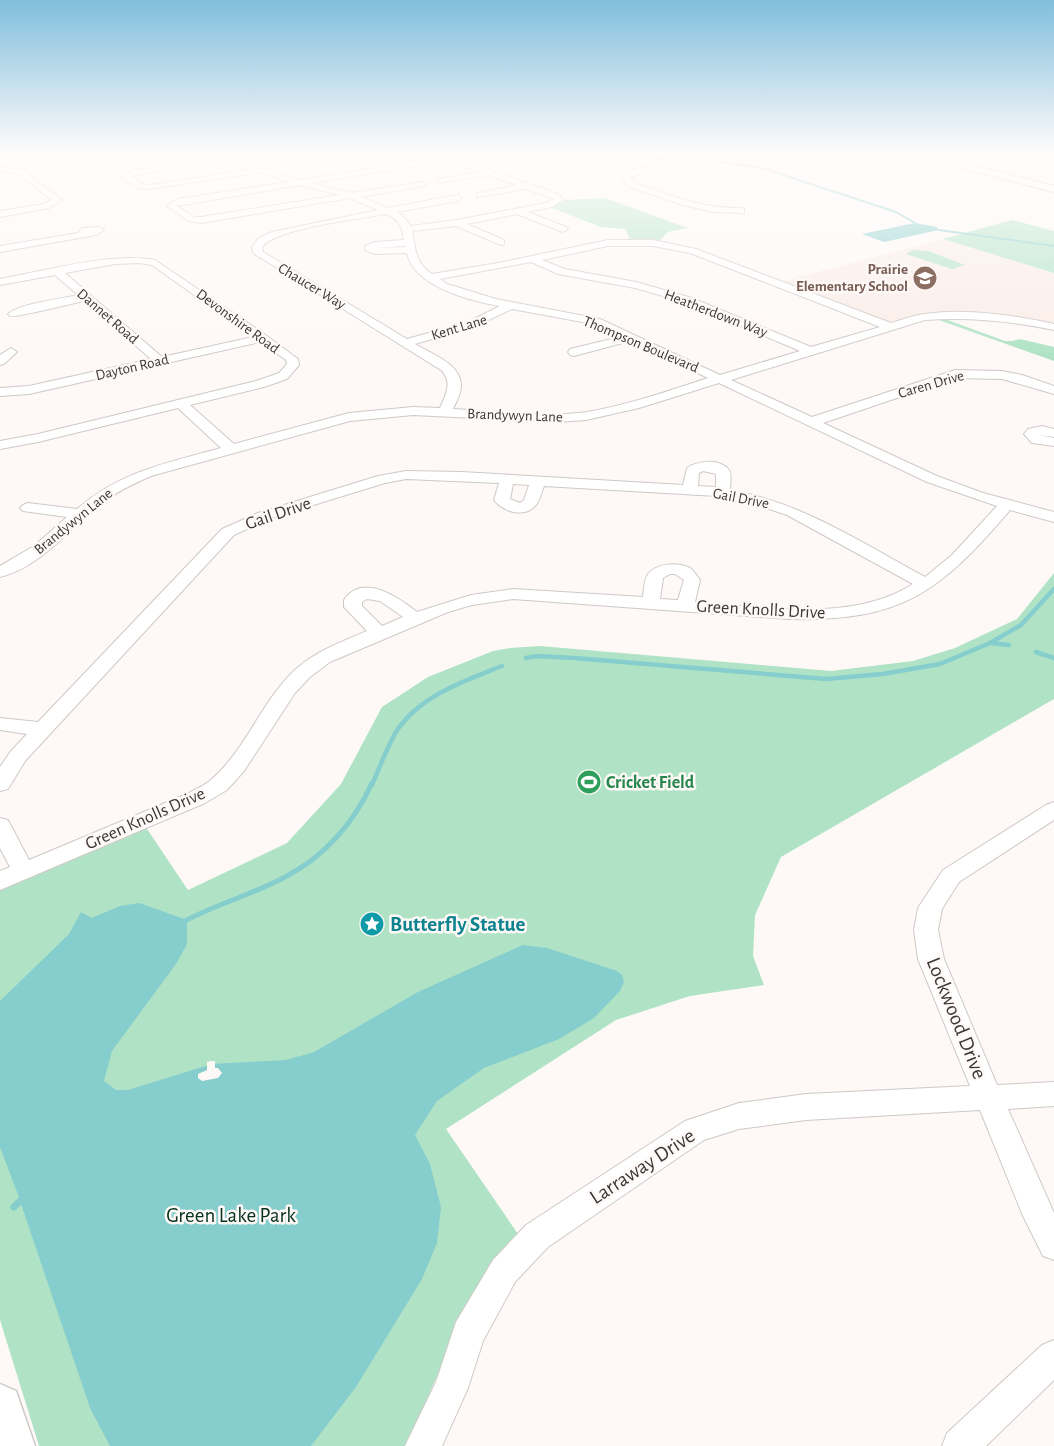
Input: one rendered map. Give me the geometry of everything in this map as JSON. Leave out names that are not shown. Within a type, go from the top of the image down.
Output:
[{"type":"main road","points":[[0,1408],[12,1446]]},
{"type":"street","name":"Chaucer Way","points":[[339,220],[280,232],[261,241],[257,250],[262,256],[452,373],[456,386],[445,413]]},
{"type":"street","name":"Thompson Boulevard","points":[[403,220],[413,261],[428,278],[461,293],[510,305],[588,319],[632,337],[932,479],[1054,517]]},
{"type":"street","points":[[406,229],[470,220]]},
{"type":"street","points":[[542,220],[563,229]]},
{"type":"street","points":[[457,223],[501,242]]},
{"type":"street","points":[[0,249],[81,235]]},
{"type":"street","points":[[428,278],[608,243],[640,242],[669,245],[693,251],[891,327]]},
{"type":"street","name":"Heatherdown Way","points":[[532,259],[574,275],[636,285],[688,300],[810,351]]},
{"type":"street","name":"Devonshire Road","points":[[0,282],[114,261],[133,260],[155,263],[292,359],[292,365],[283,376],[260,384],[38,438],[0,445]]},
{"type":"street","name":"Dannet Road","points":[[56,272],[160,361]]},
{"type":"street","points":[[14,314],[28,309],[86,297]]},
{"type":"street","name":"Kent Lane","points":[[404,342],[476,324],[494,316],[510,305]]},
{"type":"street","name":"Brandywyn Lane","points":[[0,572],[40,549],[95,501],[119,485],[146,473],[349,417],[413,411],[557,418],[586,416],[634,405],[924,317],[950,314],[1000,316],[1054,327]]},
{"type":"street","points":[[574,352],[632,337]]},
{"type":"street","name":"Dayton Road","points":[[0,392],[30,390],[262,338]]},
{"type":"street","points":[[0,361],[11,352]]},
{"type":"street","name":"Caren Drive","points":[[811,422],[955,374],[1002,375],[1018,378],[1054,390]]},
{"type":"street","points":[[181,404],[231,448]]},
{"type":"street","points":[[1054,433],[1041,430],[1031,434],[1042,441],[1054,442]]},
{"type":"street","points":[[690,490],[692,471],[697,467],[707,466],[718,468],[723,472],[723,493]]},
{"type":"street","name":"Gail Drive","points":[[0,784],[18,756],[228,532],[245,522],[383,479],[406,475],[507,478],[690,490],[746,496],[770,502],[792,512],[926,584]]},
{"type":"street","points":[[507,478],[502,500],[506,506],[514,508],[524,506],[530,502],[538,480]]},
{"type":"street","name":"Green Knolls Drive","points":[[0,880],[197,798],[219,785],[237,766],[288,689],[303,674],[323,658],[341,649],[416,619],[471,600],[513,594],[809,614],[861,611],[896,600],[926,584],[959,559],[1008,504]]},
{"type":"street","points":[[28,508],[81,514]]},
{"type":"street","name":"Green Knolls Drive","points":[[651,603],[655,576],[661,570],[680,569],[688,573],[692,580],[686,606]]},
{"type":"street","points":[[379,633],[353,607],[353,600],[359,596],[373,592],[383,595],[416,619]]},
{"type":"street","points":[[0,724],[43,730]]},
{"type":"street","name":"Lockwood Drive","points":[[1054,810],[951,876],[930,908],[926,930],[931,959],[1034,1206],[1054,1245]]},
{"type":"street","points":[[0,826],[23,871]]},
{"type":"street","name":"Larraway Drive","points":[[423,1446],[451,1388],[468,1334],[504,1270],[537,1236],[695,1130],[739,1116],[806,1107],[1054,1094]]},
{"type":"street","points":[[960,1446],[1054,1357]]},
{"type":"shaded area","name":"Prairie Elementary School","points":[[943,239],[1054,273],[1054,324],[1008,315],[962,312],[917,315],[888,322],[779,282]]},
{"type":"green space","points":[[584,220],[667,220],[688,228],[668,232],[658,242],[631,241],[625,229],[601,227]]},
{"type":"green space","points":[[1010,220],[1054,231],[1054,273],[943,239]]},
{"type":"green space","points":[[913,250],[928,251],[965,265],[952,269],[906,254]]},
{"type":"green space","points":[[942,318],[1005,341],[1020,339],[1054,347],[1054,361],[936,319]]},
{"type":"green space","name":"Green Lake Park","points":[[1054,573],[1054,699],[781,857],[755,915],[753,956],[764,985],[690,996],[616,1020],[446,1129],[518,1234],[462,1320],[406,1446],[39,1446],[0,1320],[0,889],[145,826],[188,890],[287,843],[341,784],[382,707],[428,677],[493,651],[540,646],[831,671],[913,661],[955,648],[1017,619]]},
{"type":"water","points":[[915,223],[937,227],[939,230],[884,242],[862,234]]},
{"type":"water","points":[[139,903],[187,920],[187,944],[176,964],[112,1051],[104,1081],[116,1090],[128,1090],[212,1064],[286,1060],[314,1052],[418,992],[523,945],[547,948],[617,971],[622,975],[624,982],[620,991],[594,1018],[559,1039],[484,1068],[437,1101],[415,1135],[430,1164],[441,1207],[437,1243],[422,1279],[356,1387],[311,1446],[110,1446],[90,1408],[0,1147],[0,1001],[69,934],[81,912],[92,918],[120,906]]},
{"type":"pier","points":[[215,1061],[215,1068],[218,1068],[222,1073],[218,1078],[202,1081],[198,1078],[198,1074],[207,1070],[207,1062]]},
{"type":"waterway","points":[[911,220],[915,223]]},
{"type":"waterway","points":[[939,230],[1054,246]]},
{"type":"waterway","points":[[526,658],[537,656],[574,658],[826,679],[883,674],[940,664],[990,643],[1021,625],[1054,589]]},
{"type":"waterway","points":[[991,643],[1009,645]]},
{"type":"waterway","points":[[1036,652],[1054,658]]},
{"type":"waterway","points":[[372,785],[386,751],[396,732],[406,719],[443,691],[502,666]]},
{"type":"waterway","points":[[183,922],[260,889],[313,860],[347,825],[365,798],[372,783]]},
{"type":"waterway","points":[[14,1207],[24,1197]]},
{"type":"place","name":"Prairie Elementary School","points":[[925,278]]},
{"type":"place","name":"Cricket Field","points":[[589,782]]},
{"type":"place","name":"Butterfly Statue","points":[[372,924]]}]
